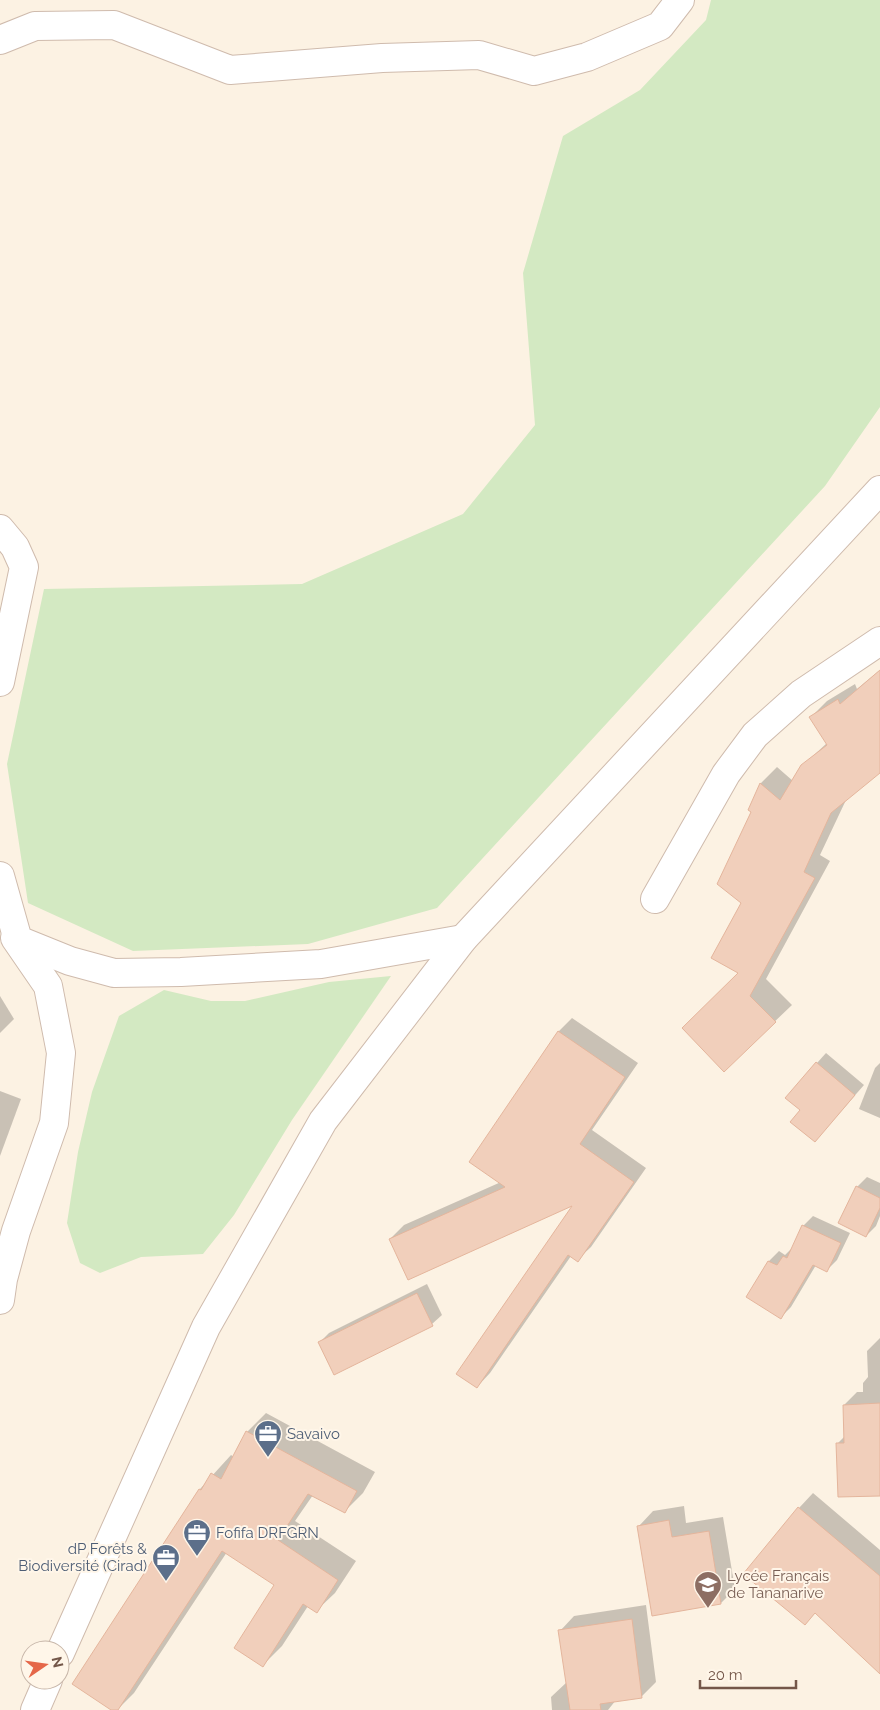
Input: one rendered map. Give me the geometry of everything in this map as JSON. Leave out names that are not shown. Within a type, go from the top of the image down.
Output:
[{"type":"street","points":[[0,40],[35,26],[114,25],[230,70],[382,58],[479,55],[534,71],[587,57],[660,26],[680,0]]},
{"type":"street","points":[[66,1640],[206,1327],[323,1121],[464,939],[880,490]]},
{"type":"street","points":[[0,529],[15,547],[24,567],[0,682]]},
{"type":"street","points":[[655,899],[726,774],[755,735],[801,694],[880,641]]},
{"type":"street","points":[[0,876],[9,933],[48,986],[61,1053],[54,1122],[16,1231],[3,1278],[0,1300]]},
{"type":"street","points":[[9,933],[70,961],[114,973],[181,972],[321,964],[464,939]]},
{"type":"street","points":[[35,1710],[44,1690]]},
{"type":"green space","points":[[711,0],[880,0],[880,407],[825,486],[437,908],[308,944],[133,951],[28,903],[7,764],[44,589],[302,584],[463,514],[535,425],[523,273],[563,136],[640,90],[706,20]]},
{"type":"green space","points":[[391,976],[292,1120],[234,1215],[203,1254],[141,1257],[100,1273],[80,1263],[67,1223],[78,1152],[92,1092],[119,1016],[164,990],[211,1001],[245,1001],[329,982]]},
{"type":"building","points":[[880,670],[880,773],[831,813],[804,872],[815,878],[750,996],[776,1022],[724,1072],[682,1028],[738,973],[711,958],[741,903],[717,884],[751,812],[748,810],[760,783],[780,800],[801,765],[827,745],[809,717],[838,699],[840,704]]},
{"type":"building","points":[[558,1031],[625,1077],[580,1144],[634,1182],[578,1262],[568,1255],[477,1388],[456,1374],[572,1206],[408,1280],[389,1239],[505,1187],[469,1162]]},
{"type":"building","points":[[816,1062],[855,1095],[815,1142],[790,1122],[800,1110],[785,1098]]},
{"type":"building","points":[[856,1186],[880,1198],[880,1208],[866,1237],[838,1223]]},
{"type":"building","points":[[802,1225],[841,1243],[827,1272],[813,1265],[781,1319],[746,1297],[768,1261],[777,1265],[783,1256],[787,1258]]},
{"type":"building","points":[[417,1293],[433,1326],[334,1375],[318,1342]]},
{"type":"building","points":[[880,1403],[880,1496],[838,1497],[836,1443],[844,1443],[843,1405]]},
{"type":"building","points":[[246,1431],[357,1491],[345,1513],[308,1494],[278,1540],[338,1580],[317,1613],[303,1604],[263,1667],[234,1648],[274,1585],[222,1551],[118,1710],[111,1710],[72,1684],[199,1489],[201,1490],[211,1473],[221,1479]]},
{"type":"building","points":[[798,1507],[880,1576],[880,1674],[815,1613],[805,1625],[743,1574]]},
{"type":"building","points":[[669,1520],[672,1537],[709,1531],[721,1604],[652,1616],[637,1526]]},
{"type":"building","points":[[632,1619],[642,1698],[600,1704],[601,1710],[570,1710],[558,1630]]},
{"type":"place","name":"Savaivo","points":[[268,1458]]},
{"type":"place","name":"Fofifa DRFGRN","points":[[197,1557]]},
{"type":"place","name":"dP Forêts & Biodiversité (Cirad)","points":[[166,1582]]},
{"type":"place","name":"Lycée Français de Tananarive","points":[[708,1609]]}]
